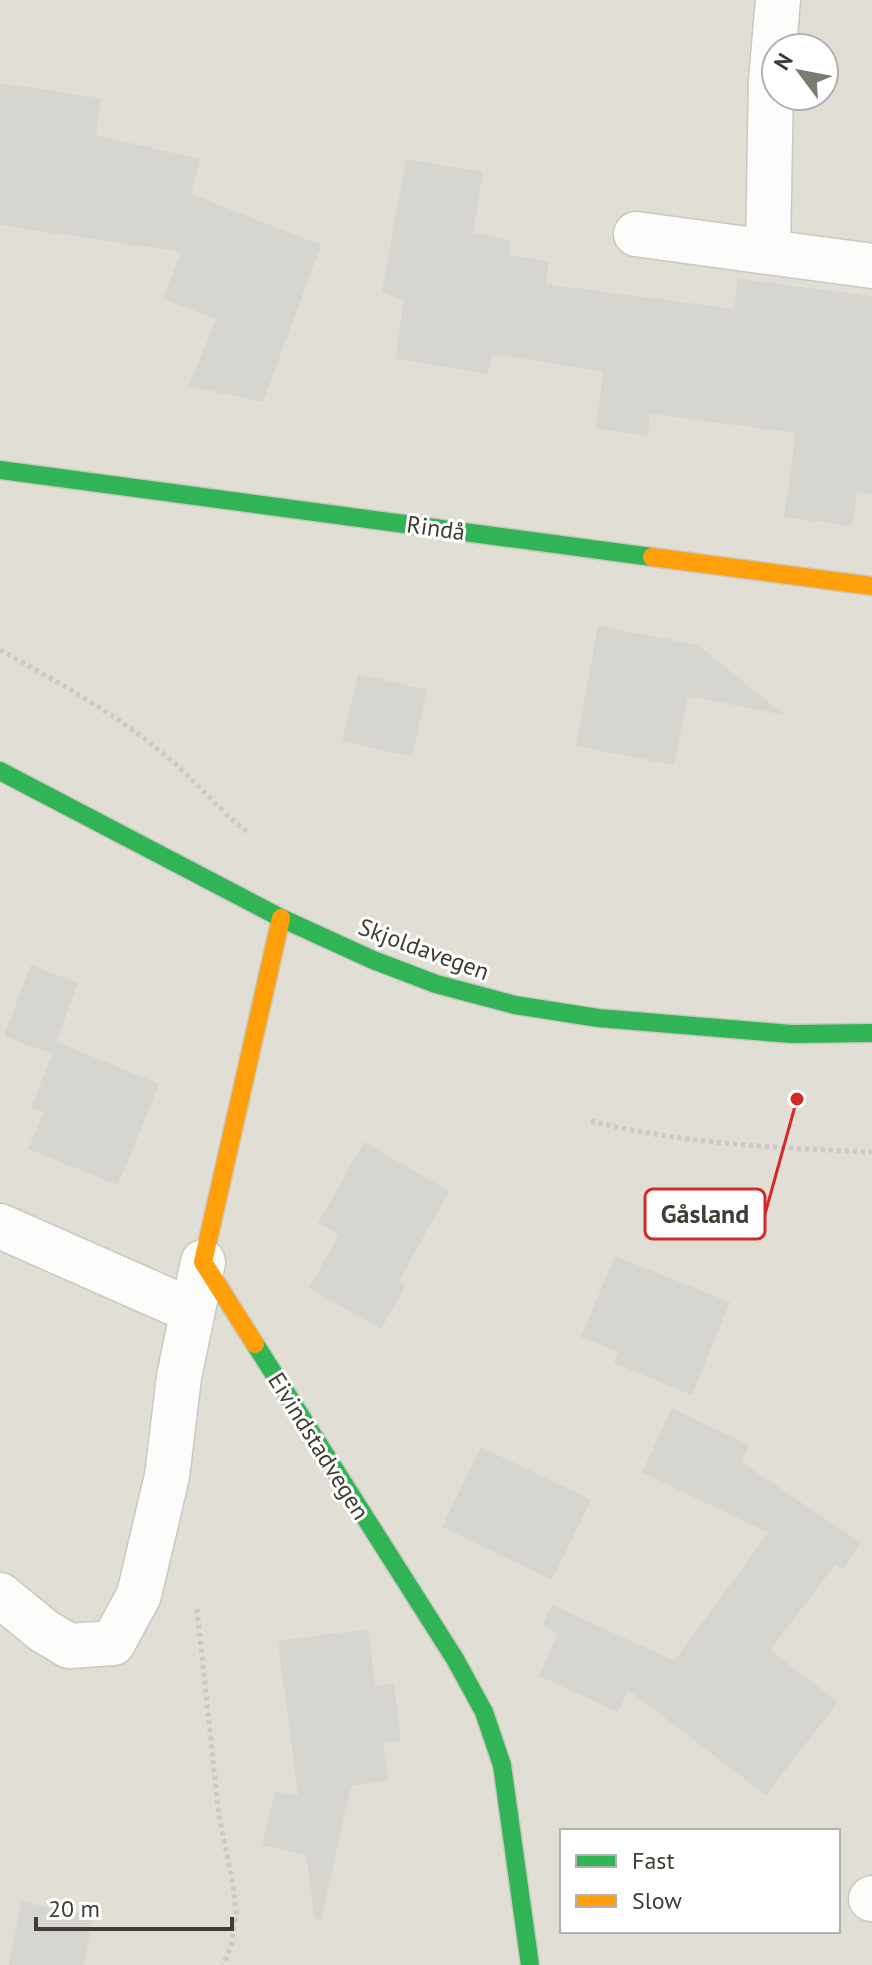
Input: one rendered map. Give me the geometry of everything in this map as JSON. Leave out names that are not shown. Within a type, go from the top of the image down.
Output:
[{"type":"street","points":[[768,252],[771,80],[778,0]]},
{"type":"street","points":[[636,234],[872,266]]},
{"type":"street","name":"Rindå","points":[[0,470],[872,586]]},
{"type":"street","name":"Skjoldavegen","points":[[0,771],[281,918],[373,960],[436,984],[515,1005],[598,1018],[791,1034],[872,1033]]},
{"type":"street","points":[[0,1595],[44,1631],[69,1646],[113,1643],[139,1595],[167,1476],[179,1377],[192,1311],[281,918]]},
{"type":"street","points":[[0,1226],[192,1311]]},
{"type":"street","name":"Eivindstadvegen","points":[[203,1262],[455,1659],[484,1712],[502,1765],[530,1965]]},
{"type":"path","points":[[0,650],[115,717],[174,762],[230,819],[254,836]]},
{"type":"path","points":[[591,1121],[646,1135],[804,1150],[872,1152]]},
{"type":"path","points":[[196,1599],[219,1816],[236,1914],[231,1947],[223,1965]]},
{"type":"shaded area","points":[[0,0],[872,0],[872,1965],[0,1965]]},
{"type":"building","points":[[0,83],[101,98],[96,135],[200,159],[191,194],[321,245],[263,402],[189,386],[216,319],[163,299],[181,252],[0,225]]},
{"type":"building","points":[[406,159],[483,172],[473,233],[510,240],[508,255],[549,262],[546,284],[734,309],[738,279],[872,296],[872,494],[857,492],[852,526],[784,517],[796,433],[650,414],[648,436],[596,429],[603,372],[492,354],[488,374],[395,359],[404,300],[382,292]]},
{"type":"building","points":[[598,626],[698,645],[784,715],[688,696],[674,765],[576,746]]},
{"type":"building","points":[[358,674],[427,690],[412,757],[342,741]]},
{"type":"building","points":[[31,965],[78,983],[52,1054],[4,1036]]},
{"type":"building","points":[[57,1042],[159,1084],[118,1185],[28,1149],[44,1112],[31,1107]]},
{"type":"building","points":[[364,1142],[449,1191],[399,1281],[406,1285],[381,1329],[309,1288],[339,1235],[318,1223]]},
{"type":"building","points":[[615,1256],[730,1302],[692,1395],[614,1363],[618,1352],[581,1337]]},
{"type":"building","points":[[672,1408],[749,1445],[741,1462],[860,1542],[844,1569],[835,1565],[770,1650],[838,1702],[766,1795],[628,1690],[618,1712],[539,1676],[557,1635],[542,1624],[553,1605],[674,1661],[768,1533],[642,1472]]},
{"type":"building","points":[[481,1447],[591,1500],[552,1580],[442,1527]]},
{"type":"building","points":[[368,1629],[375,1686],[394,1683],[401,1740],[383,1743],[388,1781],[351,1786],[321,1920],[315,1919],[306,1855],[262,1845],[275,1791],[298,1796],[278,1641]]},
{"type":"building","points":[[21,1902],[94,1915],[84,1965],[9,1965]]},
{"type":"traffic: fast","points":[[0,470],[652,557]]},
{"type":"traffic: fast","points":[[0,771],[281,918],[373,960],[436,984],[515,1005],[598,1018],[791,1034],[872,1033]]},
{"type":"traffic: fast","points":[[255,1344],[455,1659],[484,1712],[502,1765],[530,1965]]},
{"type":"traffic: slow","points":[[652,557],[872,586]]},
{"type":"traffic: slow","points":[[255,1344],[203,1262],[281,918]]},
{"type":"place","name":"Gåsland","points":[[797,1099]]}]
